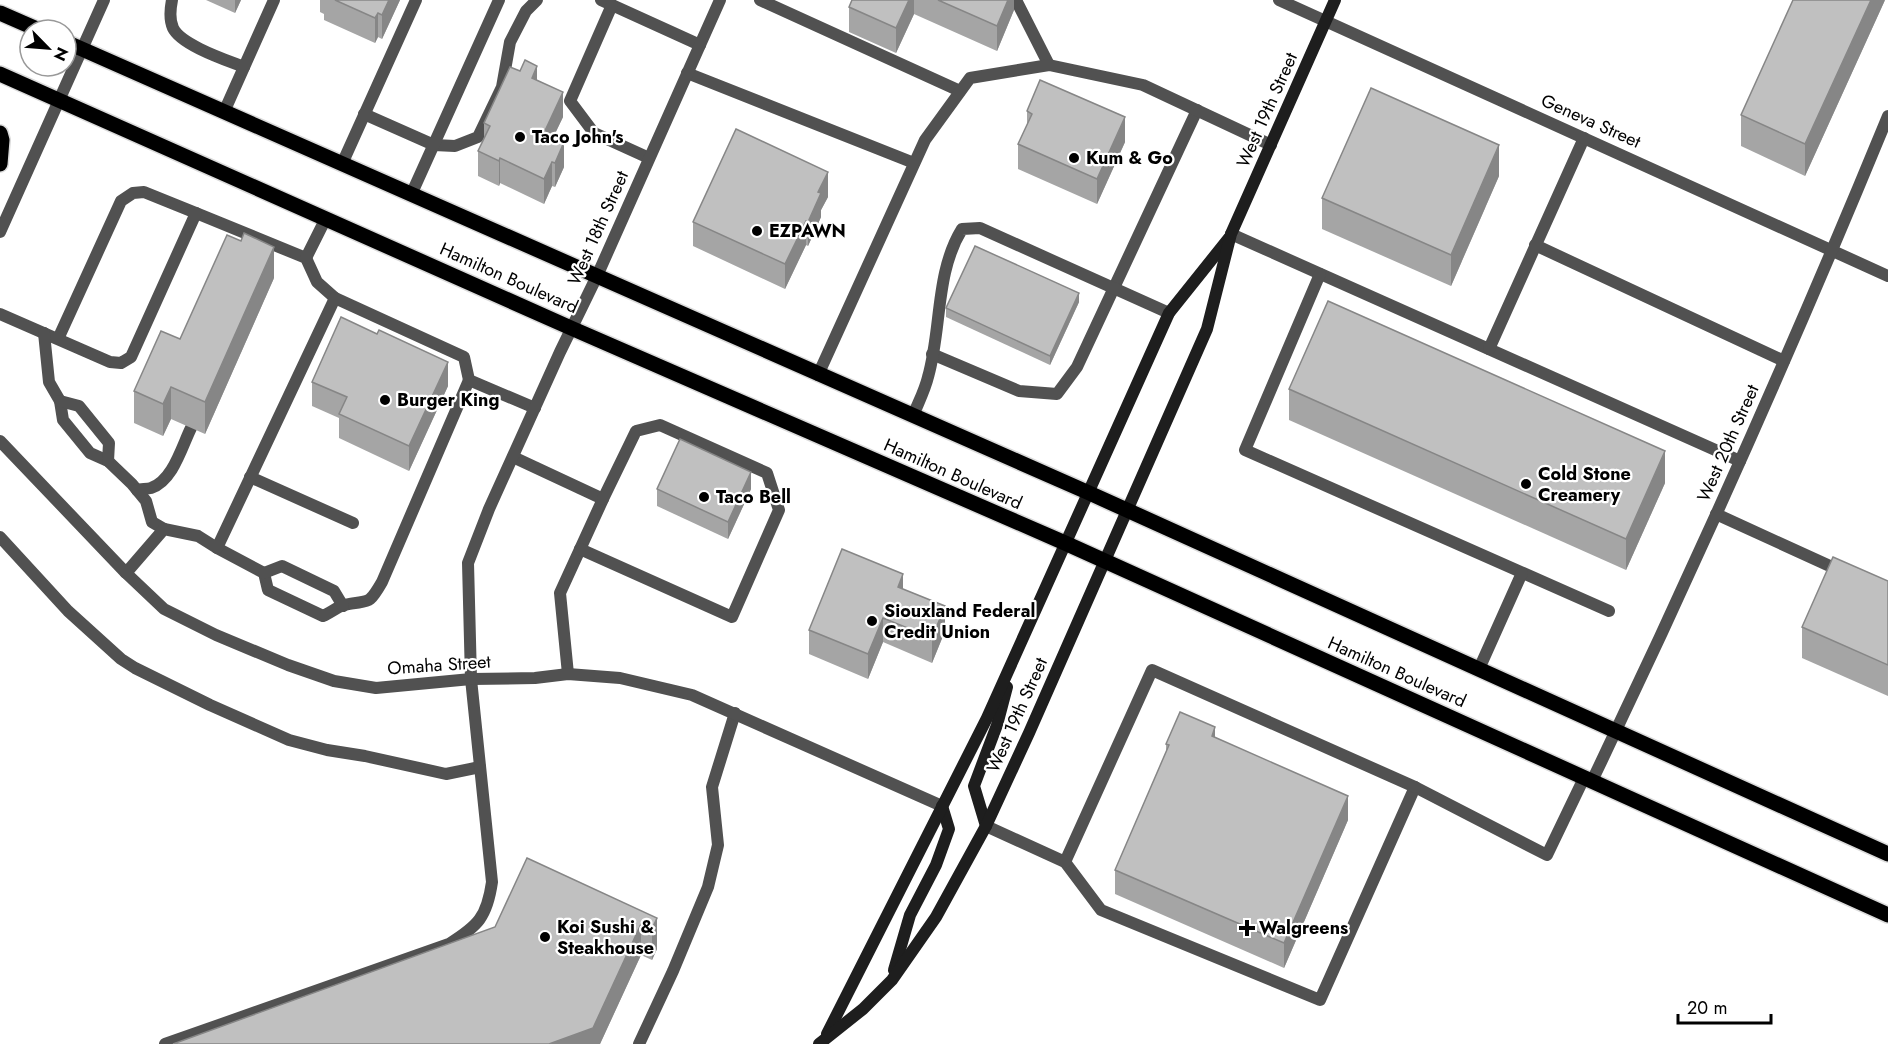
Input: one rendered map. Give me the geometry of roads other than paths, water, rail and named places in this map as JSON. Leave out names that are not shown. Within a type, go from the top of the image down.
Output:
[{"type":"main road","name":"West 19th Street","points":[[822,1041],[863,1009],[892,980],[936,917],[986,826],[1034,723],[1207,329],[1232,234],[1335,0]]},
{"type":"main road","points":[[0,13],[18,21]]},
{"type":"main road","name":"Hamilton Boulevard","points":[[78,48],[1087,492],[1888,854]]},
{"type":"main road","name":"Hamilton Boulevard","points":[[0,74],[571,328],[1065,543],[1888,915]]},
{"type":"main road","points":[[0,133],[2,140],[0,164]]},
{"type":"main road","name":"West 19th Street","points":[[822,1041],[987,718],[1169,313],[1232,234]]},
{"type":"main road","points":[[986,826],[974,786],[997,725],[1016,653]]},
{"type":"main road","points":[[892,980],[909,915],[936,865],[949,829],[942,806]]},
{"type":"street","points":[[0,232],[104,0]]},
{"type":"street","points":[[172,0],[171,21],[181,38],[244,68]]},
{"type":"street","points":[[224,112],[274,0]]},
{"type":"street","points":[[342,164],[416,0]]},
{"type":"street","points":[[411,195],[499,0]]},
{"type":"street","points":[[364,114],[434,145],[455,146],[478,137],[502,87],[510,42],[526,11],[537,0]]},
{"type":"street","name":"West 18th Street","points":[[165,1044],[448,944],[470,931],[482,915],[489,900],[492,882],[471,679],[468,563],[513,457],[597,276],[720,0]]},
{"type":"street","points":[[760,0],[960,91]]},
{"type":"street","points":[[1016,0],[1049,64]]},
{"type":"street","name":"Geneva Street","points":[[1279,0],[1888,276]]},
{"type":"street","points":[[649,158],[594,133],[570,101],[606,3],[700,45]]},
{"type":"street","points":[[818,375],[925,140],[970,78],[1049,64],[1143,85],[1271,145]]},
{"type":"street","points":[[687,73],[914,163]]},
{"type":"street","points":[[932,354],[1019,391],[1057,394],[1077,367],[1197,110]]},
{"type":"street","name":"West 20th Street","points":[[1415,787],[1547,855],[1617,730],[1833,251],[1888,116]]},
{"type":"street","points":[[1489,349],[1584,138]]},
{"type":"street","points":[[58,339],[121,201],[133,193],[144,192],[196,213],[272,250],[306,258]]},
{"type":"street","points":[[0,314],[110,362],[121,363],[131,357],[196,213]]},
{"type":"street","points":[[306,258],[326,218]]},
{"type":"street","points":[[913,416],[928,378],[944,274],[962,229],[980,228],[1169,313]]},
{"type":"street","points":[[1232,234],[1740,461]]},
{"type":"street","points":[[1535,245],[1784,361]]},
{"type":"street","points":[[44,333],[49,382],[60,401],[63,420],[90,453],[108,461],[146,501],[152,522],[164,529],[198,536],[264,573],[268,590],[323,616],[343,606],[365,603],[374,596],[469,380],[464,357],[335,298],[317,282],[306,258]]},
{"type":"street","points":[[1320,274],[1245,450],[1609,611]]},
{"type":"street","points":[[217,548],[335,298]]},
{"type":"street","points":[[469,380],[535,408]]},
{"type":"street","points":[[60,401],[79,406],[108,443],[108,461]]},
{"type":"street","points":[[568,674],[560,593],[580,549],[603,499],[636,431],[660,425],[767,473],[779,510],[732,617],[580,549]]},
{"type":"street","points":[[136,490],[152,488],[164,480],[190,428]]},
{"type":"street","name":"Omaha Street","points":[[0,441],[126,573],[164,609],[216,635],[288,665],[334,681],[376,688],[471,679],[535,678],[568,674],[620,678],[692,695],[942,806]]},
{"type":"street","points":[[513,457],[603,499]]},
{"type":"street","points":[[250,477],[353,523]]},
{"type":"street","points":[[1716,514],[1856,578]]},
{"type":"street","points":[[126,573],[164,529]]},
{"type":"street","points":[[0,537],[68,611],[121,660],[210,705],[289,740],[327,750],[446,774],[480,767]]},
{"type":"street","points":[[264,573],[282,566],[334,591],[343,606]]},
{"type":"street","points":[[1479,669],[1522,573]]},
{"type":"street","points":[[986,826],[1065,862],[1101,910],[1320,1000],[1415,787],[1152,670],[1065,862]]},
{"type":"street","points":[[639,1044],[708,887],[718,845],[712,788],[735,713]]},
{"type":"place","name":"Taco John's","points":[[520,137]]},
{"type":"place","name":"Kum & Go","points":[[1074,158]]},
{"type":"place","name":"EZPAWN","points":[[757,231]]},
{"type":"place","name":"Burger King","points":[[385,400]]},
{"type":"place","name":"Cold Stone Creamery","points":[[1526,484]]},
{"type":"place","name":"Taco Bell","points":[[704,497]]},
{"type":"place","name":"Siouxland Federal Credit Union","points":[[872,621]]},
{"type":"place","name":"Walgreens","points":[[1247,928]]},
{"type":"place","name":"Koi Sushi & Steakhouse","points":[[545,937]]}]
